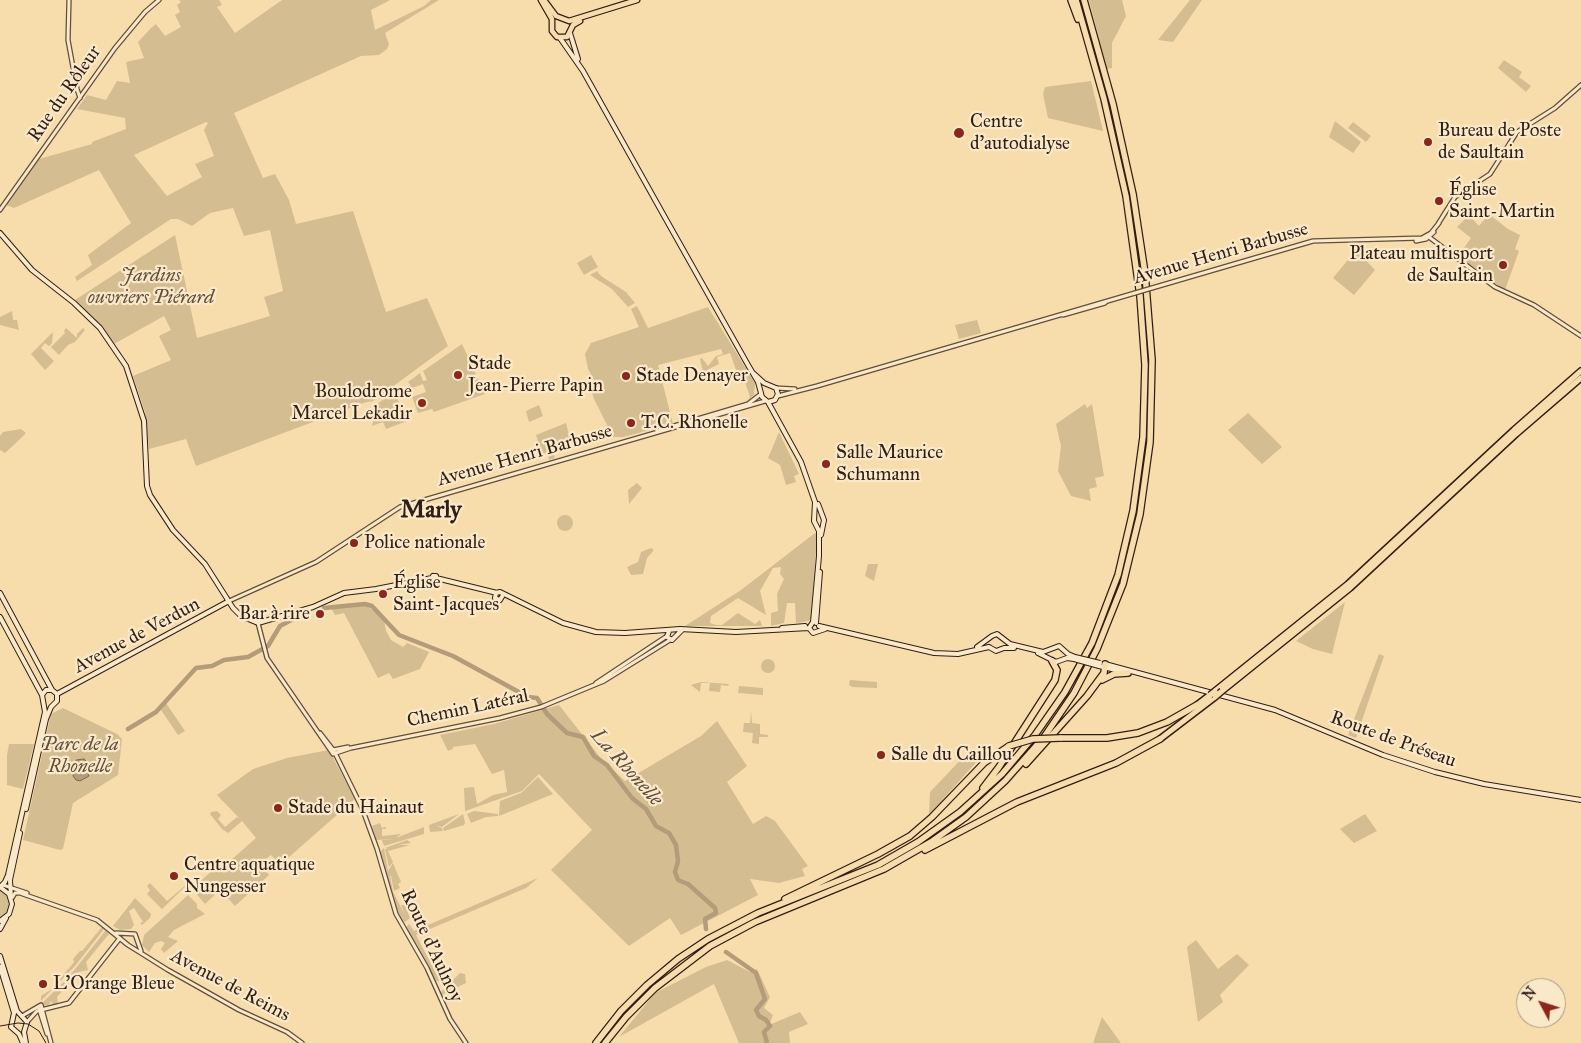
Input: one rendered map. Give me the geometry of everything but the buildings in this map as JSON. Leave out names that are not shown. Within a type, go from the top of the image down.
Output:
[{"type":"highway","points":[[1070,0],[1096,70]]},
{"type":"highway","points":[[823,884],[882,862],[944,824],[972,802],[1009,766],[1039,731],[1065,692],[1087,653],[1108,605],[1123,555],[1132,516],[1140,462],[1144,413],[1141,306],[1126,196],[1096,70],[1076,0]]},
{"type":"highway","points":[[987,799],[1018,768],[1046,733],[1071,697],[1093,658],[1115,607],[1127,569],[1145,484],[1152,395],[1148,295],[1132,188],[1086,0]]},
{"type":"highway","points":[[605,1043],[647,995],[694,957],[742,929],[904,861],[1008,806],[1120,761],[1160,739],[1348,584],[1518,426],[1581,372]]},
{"type":"highway","points":[[596,1043],[621,1011],[658,975],[700,944],[738,922],[823,884],[914,833],[932,817],[984,762],[1009,746],[1033,739],[1102,739],[1138,733],[1167,722],[1213,694],[1222,691],[1354,585],[1520,431],[1581,378]]},
{"type":"highway","points":[[944,824],[980,791],[999,767],[1055,680],[1057,670],[1051,659]]},
{"type":"highway","points":[[1087,696],[1104,674],[1102,665]]},
{"type":"highway","points":[[884,869],[935,839],[987,799],[1031,759],[1106,676],[1128,673]]},
{"type":"main road","points":[[542,0],[554,15],[564,20],[570,31],[572,46],[583,70],[754,374],[761,392],[804,467],[815,499],[814,521],[819,536],[814,626]]},
{"type":"main road","points":[[542,0],[552,19],[553,34],[560,38],[583,70]]},
{"type":"main road","points":[[560,38],[566,37],[577,22],[636,0]]},
{"type":"main road","points":[[552,25],[564,20],[596,14]]},
{"type":"main road","points":[[0,233],[32,270],[75,304],[100,328],[126,366],[144,421],[147,486],[150,495],[173,530],[205,564],[241,616],[258,623],[316,606],[345,592],[376,589],[434,578],[486,590],[583,630],[625,633],[684,629],[768,630],[814,626],[928,652],[960,654],[989,647],[995,651],[1010,647],[1059,662],[1075,658]]},
{"type":"main road","points":[[754,374],[768,385],[776,388],[777,412],[806,467],[824,520],[814,626]]},
{"type":"main road","points":[[761,392],[768,385]]},
{"type":"main road","points":[[767,401],[776,397]]},
{"type":"main road","points":[[815,516],[822,516]]},
{"type":"main road","points":[[816,525],[823,524]]},
{"type":"main road","points":[[0,593],[52,690],[57,694],[57,701],[52,705],[45,721],[9,886],[12,908],[0,929]]},
{"type":"main road","points":[[496,594],[497,600],[503,597]]},
{"type":"main road","name":"Avenue de Verdun","points":[[57,694],[229,601]]},
{"type":"main road","points":[[0,617],[42,694],[45,712],[6,879],[1,886],[11,898]]},
{"type":"main road","points":[[658,630],[674,639],[684,629]]},
{"type":"main road","points":[[671,631],[676,635]]},
{"type":"main road","points":[[668,637],[671,631]]},
{"type":"main road","points":[[948,653],[970,650],[996,634],[1010,644],[1041,651],[1060,646],[1065,652],[1075,658],[1138,674]]},
{"type":"main road","points":[[988,640],[989,647]]},
{"type":"main road","points":[[1002,648],[1004,641]]},
{"type":"main road","points":[[1051,649],[1051,659]]},
{"type":"main road","points":[[1064,660],[1065,652]]},
{"type":"main road","points":[[1102,665],[1138,674]]},
{"type":"main road","name":"Route de Préseau","points":[[1138,674],[1290,715],[1386,756],[1432,772],[1480,783],[1581,800]]},
{"type":"main road","points":[[42,694],[47,690],[52,690]]},
{"type":"main road","points":[[44,704],[52,705]]},
{"type":"main road","points":[[0,921],[8,915]]},
{"type":"main road","points":[[0,956],[21,1016],[27,1022],[24,1030],[25,1043]]},
{"type":"main road","points":[[0,967],[14,1013],[11,1027],[18,1032],[25,1043]]},
{"type":"main road","points":[[13,1018],[21,1016]]},
{"type":"main road","points":[[18,1032],[24,1030]]},
{"type":"street","points":[[69,0],[68,40],[77,91],[81,98]]},
{"type":"street","name":"Rue du Rôleur","points":[[0,210],[116,47],[145,12],[159,0]]},
{"type":"street","points":[[1581,85],[1555,108],[1518,131],[1509,142],[1493,171],[1484,180],[1456,196],[1439,223],[1427,237],[1497,288],[1534,305],[1581,334]]},
{"type":"street","name":"Avenue Henri Barbusse","points":[[776,397],[1313,242],[1392,239],[1415,241],[1427,237]]},
{"type":"street","name":"Avenue Henri Barbusse","points":[[776,388],[787,390],[805,387],[852,375]]},
{"type":"street","name":"Avenue Henri Barbusse","points":[[644,436],[746,404],[756,399],[761,392]]},
{"type":"street","name":"Avenue Henri Barbusse","points":[[229,601],[316,562],[400,508],[767,401]]},
{"type":"street","name":"Route d'Aulnoy","points":[[258,623],[268,660],[333,752],[359,800],[375,840],[395,912],[427,968],[447,1014],[466,1043]]},
{"type":"street","name":"Chemin Latéral","points":[[333,752],[500,718],[548,705],[609,678],[668,637]]},
{"type":"street","points":[[1,886],[9,886],[101,922]]},
{"type":"street","points":[[11,898],[17,892],[36,897]]},
{"type":"street","name":"Avenue de Reims","points":[[101,922],[117,933],[132,933],[136,935],[139,947],[145,955]]},
{"type":"street","name":"Avenue de Reims","points":[[101,922],[125,942],[145,955],[236,1009],[287,1032],[302,1043]]},
{"type":"street","points":[[125,942],[127,934]]},
{"type":"street","points":[[21,1016],[40,1007],[70,1002],[120,938]]},
{"type":"street","points":[[131,946],[138,942]]},
{"type":"street","points":[[27,1022],[40,1007]]},
{"type":"street","points":[[40,1007],[50,1041]]},
{"type":"green space","name":"Jardins ouvriers Piérard","points":[[179,0],[219,0],[222,5],[217,7],[235,33],[282,0],[390,0],[371,10],[375,30],[424,6],[431,0],[439,0],[385,33],[389,44],[387,49],[379,55],[361,56],[234,113],[263,178],[275,174],[289,200],[296,224],[353,211],[386,312],[427,298],[448,346],[373,401],[363,403],[196,466],[186,439],[149,449],[145,412],[133,376],[171,360],[159,336],[171,330],[164,316],[114,344],[104,329],[75,300],[175,235],[197,338],[270,316],[264,297],[283,291],[270,230],[244,236],[233,208],[210,213],[192,226],[178,219],[171,219],[77,281],[75,277],[92,265],[88,255],[131,223],[99,170],[14,208],[6,205],[39,159],[92,144],[92,142],[126,129],[125,118],[77,109],[87,95],[106,100],[117,81],[130,83],[126,62],[144,58],[138,42],[156,24],[165,36],[181,27],[175,15],[180,12],[177,5],[181,2]],"holes":[[[206,122],[208,123],[204,130],[214,156],[195,164],[202,177],[167,196],[134,155]]]},
{"type":"green space","points":[[1089,0],[1122,0],[1126,16],[1112,43],[1112,68],[1107,69]]},
{"type":"green space","points":[[1190,0],[1202,0],[1173,42],[1158,40]]},
{"type":"green space","points":[[1504,60],[1522,72],[1519,77],[1531,86],[1526,92],[1498,68]]},
{"type":"green space","points":[[1091,81],[1103,131],[1048,118],[1043,94],[1045,87]]},
{"type":"green space","points":[[1335,121],[1361,142],[1353,153],[1329,137]]},
{"type":"green space","points":[[1353,122],[1371,136],[1366,142],[1348,128]]},
{"type":"green space","points":[[1489,214],[1508,229],[1520,235],[1515,249],[1519,251],[1505,290],[1458,256],[1471,238],[1457,227],[1469,215],[1479,226]]},
{"type":"green space","points":[[1356,250],[1375,270],[1354,295],[1333,278]]},
{"type":"green space","points":[[591,255],[598,267],[584,275],[577,263]]},
{"type":"green space","points":[[597,271],[601,276],[626,292],[635,303],[628,307],[612,289],[590,275]]},
{"type":"green space","name":"Stade Denayer","points":[[637,306],[648,328],[708,307],[755,383],[754,395],[746,402],[750,397],[745,382],[741,384],[730,353],[717,357],[719,364],[703,372],[700,359],[702,358],[708,366],[716,356],[723,354],[721,349],[658,365],[673,424],[623,437],[613,437],[594,399],[591,390],[596,383],[588,369],[585,354],[591,343],[639,327],[631,309]]},
{"type":"green space","points":[[12,311],[13,320],[17,320],[19,330],[0,325],[0,317]]},
{"type":"green space","points":[[977,320],[981,333],[959,339],[955,325]]},
{"type":"green space","points":[[66,328],[77,338],[77,334],[83,328],[85,330],[75,342],[68,345],[59,355],[51,347],[65,333]]},
{"type":"green space","points":[[53,332],[52,343],[49,346],[45,343],[41,348],[54,361],[45,370],[31,354]]},
{"type":"green space","name":"Stade Jean-Pierre Papin","points":[[462,344],[485,394],[434,412],[432,409],[418,413],[412,397],[426,392],[423,384],[412,388],[408,382],[420,373],[423,381],[427,380],[423,371]]},
{"type":"green space","points":[[398,389],[396,395],[401,408],[410,420],[386,429],[383,422],[372,426],[377,404]]},
{"type":"green space","points":[[1085,404],[1087,408],[1092,404],[1104,476],[1095,478],[1097,487],[1089,489],[1091,501],[1071,496],[1058,471],[1061,446],[1056,424]]},
{"type":"green space","points":[[539,405],[543,416],[529,422],[526,411]]},
{"type":"green space","points":[[1248,413],[1282,447],[1262,464],[1228,430]]},
{"type":"green space","points":[[566,423],[571,443],[552,450],[555,458],[549,460],[547,453],[542,454],[536,435]]},
{"type":"green space","points":[[21,429],[26,433],[5,453],[0,450],[0,436],[3,432]]},
{"type":"green space","points":[[779,432],[799,474],[794,476],[796,482],[786,485],[780,465],[768,458]]},
{"type":"green space","points":[[637,483],[642,488],[629,504],[628,490]]},
{"type":"green space","points":[[565,515],[573,523],[565,531],[557,523]]},
{"type":"green space","points":[[815,533],[817,534],[812,616],[809,621],[796,623],[795,603],[787,603],[784,623],[771,626],[771,613],[778,611],[777,594],[784,579],[780,574],[781,567],[773,568],[760,591],[766,615],[738,598],[711,616],[710,623],[722,625],[738,613],[755,624],[760,620],[762,626],[685,626],[741,590]]},
{"type":"green space","points":[[651,548],[654,550],[647,558],[643,574],[631,575],[627,567],[638,562],[641,552]]},
{"type":"green space","points":[[868,564],[878,564],[874,581],[865,576]]},
{"type":"green space","points":[[1345,602],[1332,654],[1313,649],[1296,641]]},
{"type":"green space","points":[[364,605],[376,611],[384,620],[386,631],[391,640],[403,647],[407,643],[429,652],[420,669],[393,679],[389,673],[378,678],[344,613],[335,615],[331,608]]},
{"type":"green space","points":[[1379,654],[1384,656],[1356,738],[1348,735]]},
{"type":"green space","points":[[765,659],[771,659],[775,666],[771,673],[765,673],[761,669],[761,663]]},
{"type":"green space","points":[[850,680],[877,682],[877,688],[852,687],[849,685]]},
{"type":"green space","points":[[701,682],[729,684],[728,686],[721,685],[720,692],[709,691],[710,683],[701,683],[700,692],[691,685]]},
{"type":"green space","points":[[739,686],[763,688],[763,695],[738,693]]},
{"type":"green space","points":[[166,703],[185,731],[178,735],[161,710]]},
{"type":"green space","points":[[559,705],[600,757],[625,781],[701,736],[717,721],[747,766],[727,782],[753,824],[766,816],[775,821],[808,866],[802,869],[805,876],[779,883],[750,879],[758,895],[681,935],[670,918],[629,946],[551,870],[592,830],[539,774],[522,791],[465,811],[464,788],[474,787],[477,804],[493,795],[507,792],[504,770],[492,774],[475,744],[453,747],[453,749],[448,751],[440,735],[494,724]]},
{"type":"green space","name":"Parc de la Rhonelle","points":[[63,708],[117,734],[122,739],[118,775],[73,803],[63,849],[60,850],[23,840],[51,714]]},
{"type":"green space","points":[[751,711],[752,723],[760,724],[760,734],[768,735],[768,737],[759,737],[759,744],[752,743],[753,733],[743,732],[744,723],[750,723]]},
{"type":"green space","points":[[9,744],[34,744],[23,789],[7,785]]},
{"type":"green space","points":[[329,750],[355,799],[280,865],[271,855],[260,864],[269,875],[235,906],[220,890],[205,904],[193,890],[194,887],[214,869],[216,871],[228,859],[230,861],[256,838],[242,821],[228,833],[222,829],[210,814],[211,812],[217,811],[221,815],[218,819],[225,827],[237,817],[240,819],[217,795],[253,769],[287,758]]},
{"type":"green space","points":[[968,752],[979,759],[929,815],[930,792]]},
{"type":"green space","points":[[538,777],[553,794],[499,816],[500,801],[521,793]]},
{"type":"green space","points":[[474,811],[498,814],[498,816],[486,817],[471,823],[467,814]]},
{"type":"green space","points":[[459,814],[442,827],[435,825],[442,828],[443,831],[430,832],[429,825]]},
{"type":"green space","points":[[463,814],[464,825],[444,831],[443,828]]},
{"type":"green space","points":[[1365,814],[1377,831],[1354,843],[1340,829]]},
{"type":"green space","points":[[380,823],[382,828],[386,827],[386,829],[382,829],[382,836],[401,834],[396,838],[424,827],[424,834],[384,846],[382,840],[393,839],[376,840],[372,826]]},
{"type":"green space","points":[[407,840],[411,843],[398,845],[410,845],[388,851],[393,862],[389,867],[385,849],[388,848],[385,848]]},
{"type":"green space","points":[[384,848],[388,871],[393,863],[401,882],[398,884],[400,888],[394,891],[390,876],[393,892],[405,915],[401,905],[405,905],[410,918],[405,922],[402,921],[394,902],[380,852]]},
{"type":"green space","points":[[538,878],[526,888],[416,935],[440,981],[436,981],[406,928],[409,924],[414,931]]},
{"type":"green space","points":[[193,879],[162,909],[147,894],[150,890],[147,886],[150,883],[167,901]]},
{"type":"green space","points":[[0,890],[7,896],[10,905],[7,913],[0,918]]},
{"type":"green space","points":[[188,895],[197,904],[197,908],[205,914],[174,930],[168,937],[178,941],[164,953],[161,949],[165,943],[161,941],[155,943],[149,952],[142,945],[144,935]]},
{"type":"green space","points":[[135,898],[151,914],[150,918],[142,925],[140,923],[143,922],[134,908],[129,911],[134,925],[131,929],[120,930],[113,926]]},
{"type":"green space","points":[[102,927],[104,929],[75,966],[41,1001],[41,996],[52,989],[74,962],[73,959]]},
{"type":"green space","points":[[106,930],[109,934],[86,962],[88,970],[79,972],[57,997],[58,1004],[53,1005],[51,1001],[49,1005],[43,1006],[42,1003],[68,978]]},
{"type":"green space","points":[[1196,940],[1218,969],[1237,954],[1249,965],[1220,995],[1223,1002],[1198,1022],[1187,947]]},
{"type":"green space","points":[[727,960],[750,972],[757,969],[770,997],[764,1008],[773,1015],[769,1025],[800,1012],[808,1024],[789,1032],[790,1043],[739,1043],[714,984],[619,1037],[655,993],[706,967]]},
{"type":"green space","points":[[460,973],[465,974],[466,983],[442,995],[441,992]]},
{"type":"green space","points":[[1102,1017],[1121,1043],[1093,1043]]},
{"type":"shaded area","points":[[84,759],[89,764],[86,769],[89,776],[80,781],[76,780],[73,776],[76,760]]},
{"type":"waterway","name":"La Rhonelle","points":[[324,608],[365,604],[372,606],[399,635],[453,656],[528,697],[537,698],[547,714],[567,733],[583,737],[594,756],[607,765],[632,798],[646,809],[656,826],[669,833],[676,845],[678,861],[675,872],[678,880],[688,884],[715,908],[716,913],[705,919],[706,929]]},
{"type":"waterway","name":"La Rhonelle","points":[[128,729],[156,712],[196,668],[212,666],[224,660],[248,657],[268,646],[280,626],[297,617]]},
{"type":"waterway","name":"La Rhonelle","points":[[726,952],[756,973],[765,999],[756,1010],[759,1016],[766,1020],[770,1026],[764,1032],[767,1043]]},
{"type":"tram line","points":[[0,1026],[18,1023],[28,1024],[39,1031],[46,1043]]},
{"type":"place","name":"Centre d'autodialyse","points":[[959,133]]},
{"type":"place","name":"Bureau de Poste de Saultain","points":[[1428,142]]},
{"type":"place","name":"Église Saint-Martin","points":[[1439,201]]},
{"type":"place","name":"Plateau multisport de Saultain","points":[[1503,265]]},
{"type":"place","name":"Stade Jean-Pierre Papin","points":[[458,375]]},
{"type":"place","name":"Stade Denayer","points":[[626,376]]},
{"type":"place","name":"Boulodrome Marcel Lekadir","points":[[422,403]]},
{"type":"place","name":"T.C. Rhonelle","points":[[631,423]]},
{"type":"place","name":"Salle Maurice Schumann","points":[[826,464]]},
{"type":"place","name":"Police nationale","points":[[354,543]]},
{"type":"place","name":"Église Saint-Jacques","points":[[383,594]]},
{"type":"place","name":"Bar à rire","points":[[320,614]]},
{"type":"place","name":"Salle du Caillou","points":[[881,755]]},
{"type":"place","name":"Stade du Hainaut","points":[[278,808]]},
{"type":"place","name":"Centre aquatique Nungesser","points":[[174,876]]},
{"type":"place","name":"L'Orange Bleue","points":[[43,984]]},
{"type":"district","name":"Marly","points":[[431,511]]}]
